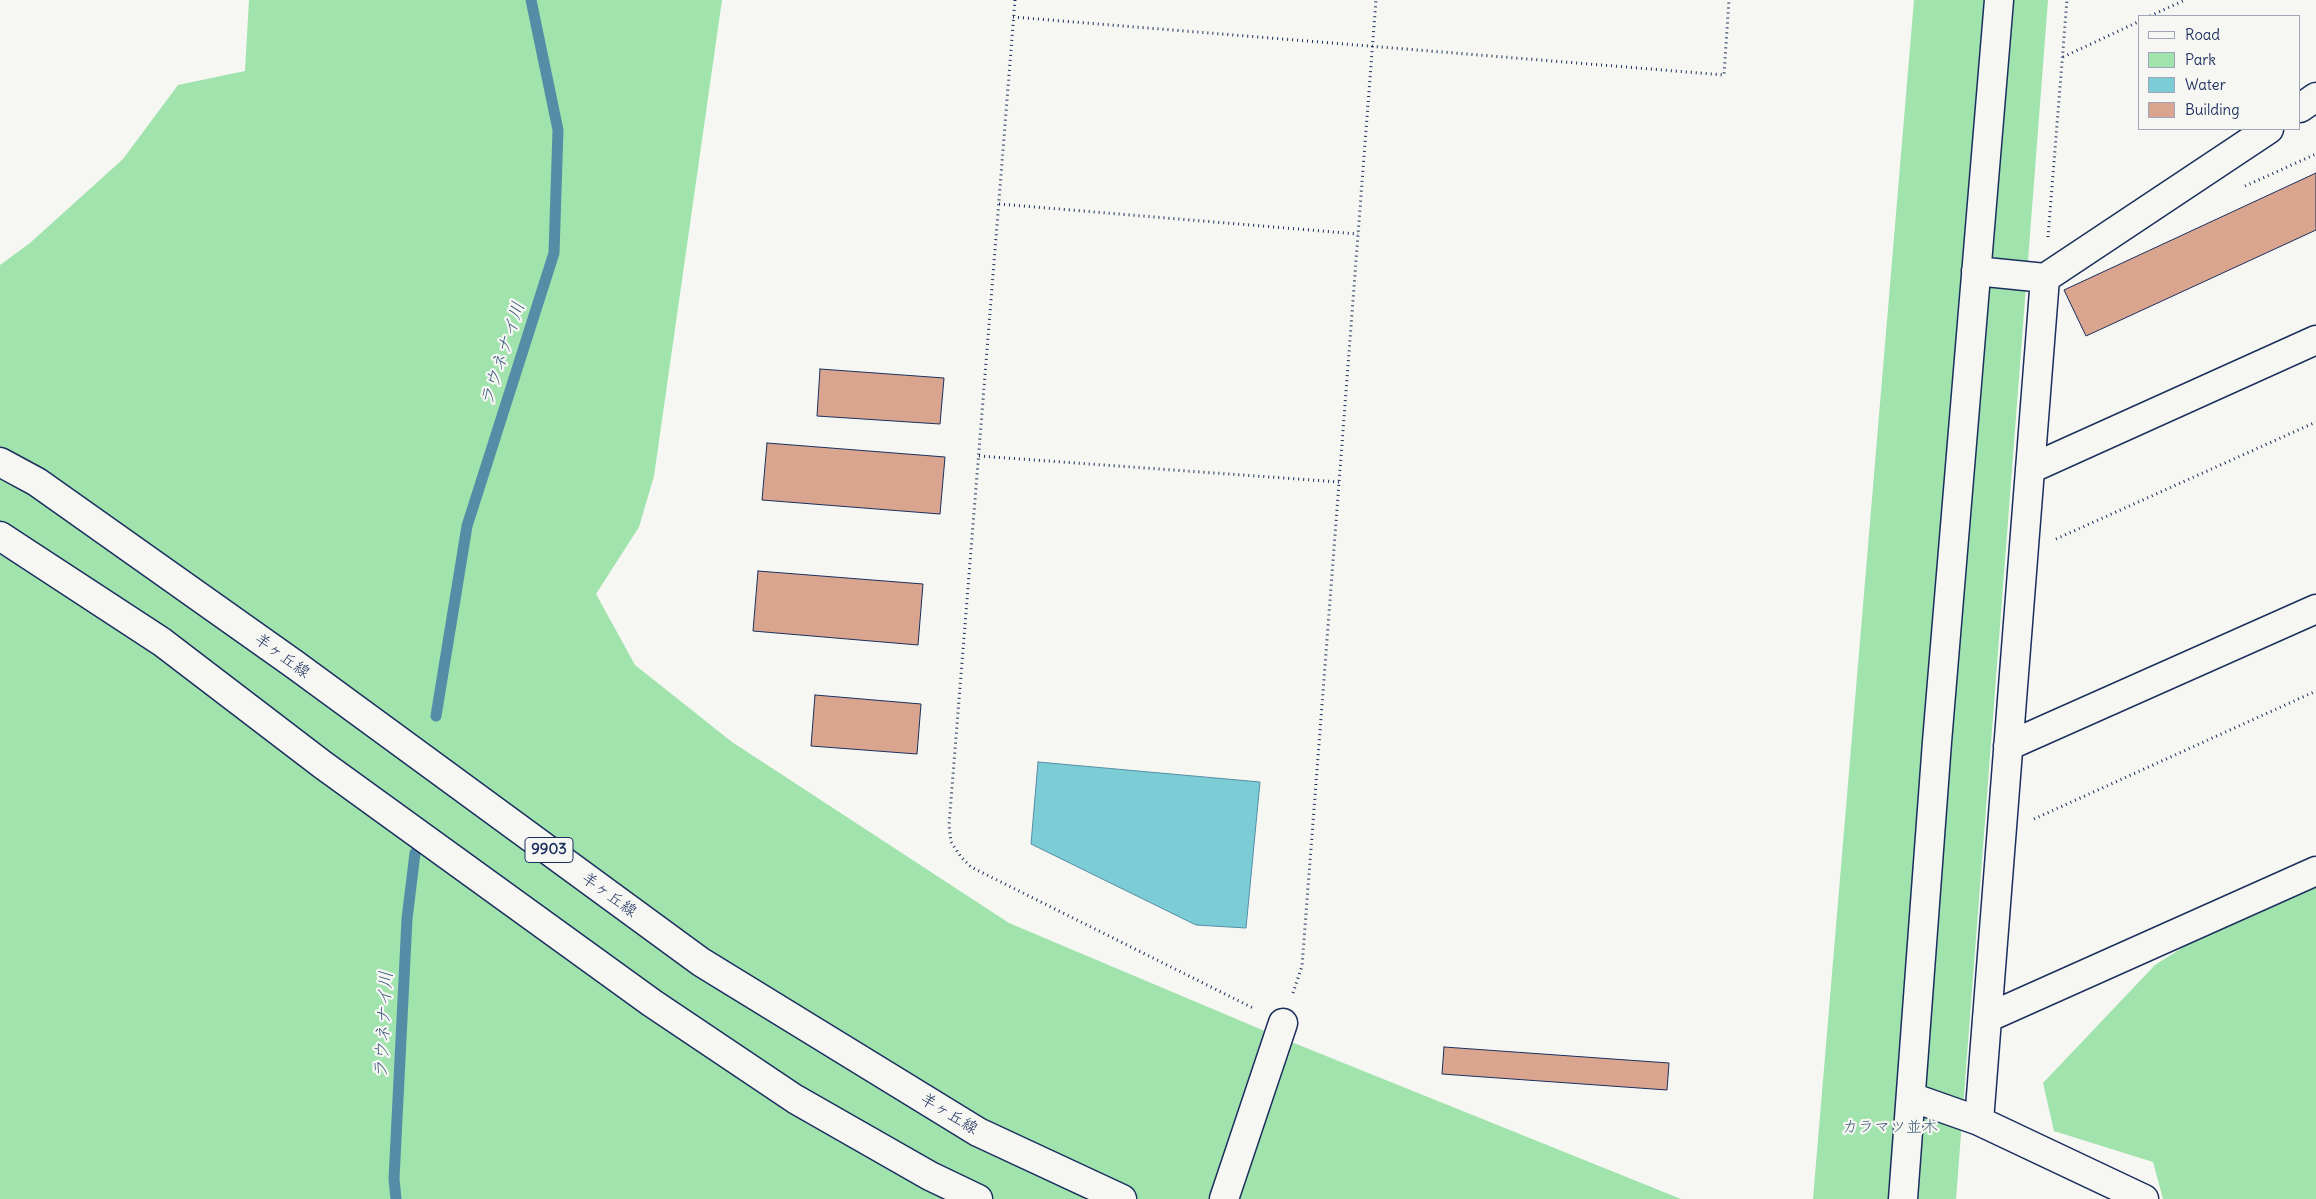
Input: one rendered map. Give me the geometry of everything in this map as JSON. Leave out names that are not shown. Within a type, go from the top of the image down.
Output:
[{"type":"main road","points":[[1903,1199],[1999,0]]},
{"type":"main road","points":[[2301,107],[2316,97]]},
{"type":"main road","points":[[1976,271],[2045,278],[2267,130]]},
{"type":"main road","points":[[1979,1121],[2045,278]]},
{"type":"main road","points":[[2030,469],[2316,340]]},
{"type":"main road","name":"羊ヶ丘線","points":[[0,462],[37,482],[294,664],[701,962],[978,1132],[1122,1199]]},
{"type":"main road","points":[[0,536],[162,642],[323,765],[652,1002],[795,1099],[930,1176],[978,1199]]},
{"type":"main road","points":[[2008,746],[2316,609]]},
{"type":"main road","points":[[1987,1018],[2316,872]]},
{"type":"main road","points":[[1228,1190],[1283,1023]]},
{"type":"main road","points":[[1911,1097],[1979,1121],[2144,1199]]},
{"type":"path","points":[[1015,0],[949,825],[952,842],[961,857],[971,867],[1283,1023],[1302,966],[1376,0]]},
{"type":"path","points":[[1014,16],[1724,75],[1729,0]]},
{"type":"path","points":[[2152,15],[2185,0]]},
{"type":"path","points":[[2063,58],[2138,22]]},
{"type":"path","points":[[998,204],[1358,234]]},
{"type":"path","points":[[2024,554],[2316,422]]},
{"type":"path","points":[[978,456],[1339,482]]},
{"type":"path","points":[[2002,834],[2316,692]]},
{"type":"green space","points":[[249,0],[722,0],[654,476],[639,527],[596,594],[635,665],[732,742],[1009,923],[1279,1037],[1681,1199],[0,1199],[0,265],[30,243],[123,159],[178,85],[245,71]]},
{"type":"green space","name":"カラマツ並木","points":[[1914,0],[2048,0],[1956,1199],[1813,1199]]},
{"type":"green space","points":[[2316,863],[2316,1199],[2163,1199],[2153,1162],[2054,1131],[2043,1083],[2155,965]]},
{"type":"water","points":[[1038,762],[1260,782],[1246,928],[1196,925],[1031,844]]},
{"type":"building","points":[[2316,173],[2316,230],[2086,336],[2064,290]]},
{"type":"building","points":[[820,369],[944,378],[940,424],[817,416]]},
{"type":"building","points":[[767,443],[945,457],[940,514],[762,500]]},
{"type":"building","points":[[758,571],[923,584],[918,645],[753,631]]},
{"type":"building","points":[[815,695],[921,704],[917,754],[811,746]]},
{"type":"building","points":[[1444,1047],[1669,1063],[1667,1090],[1442,1074]]},
{"type":"waterway","name":"ラウネナイ川","points":[[436,716],[467,526],[554,253],[558,130],[531,0]]},
{"type":"waterway","name":"ラウネナイ川","points":[[396,1199],[394,1179],[407,919],[415,853]]}]
